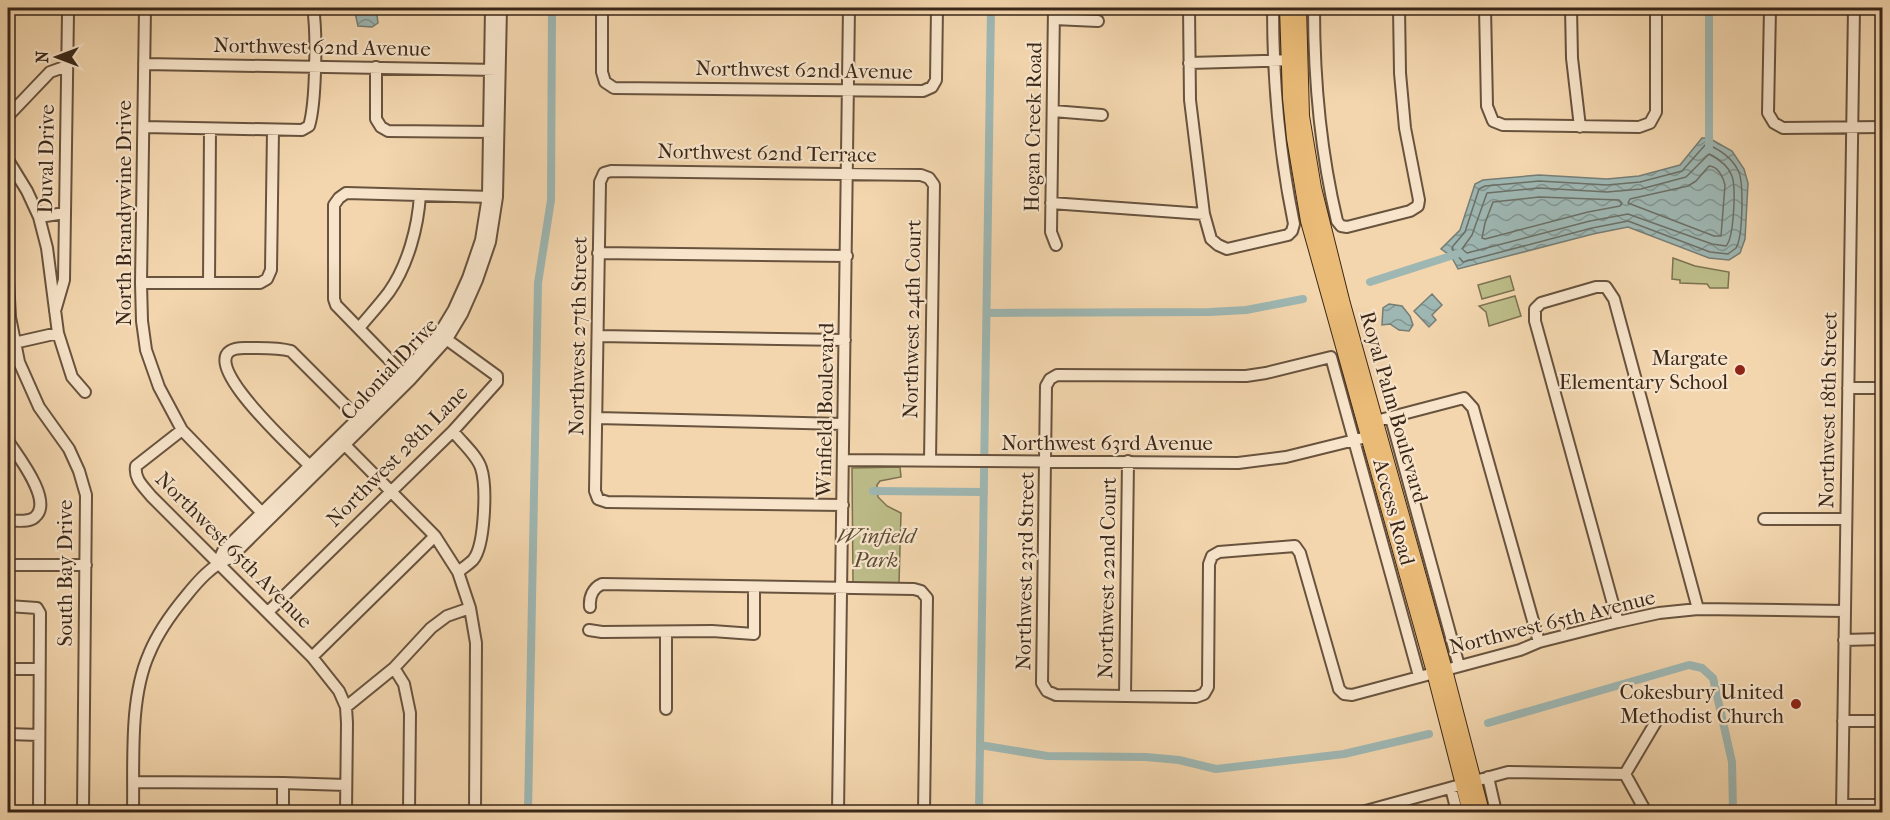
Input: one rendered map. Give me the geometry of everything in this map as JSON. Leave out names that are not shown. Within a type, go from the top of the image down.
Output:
[{"type":"main road","name":"Royal Palm Boulevard","points":[[1287,8],[1314,188],[1470,783],[1482,813]]},
{"type":"main road","name":"Royal Palm Boulevard","points":[[1299,8],[1294,60],[1293,128],[1301,191],[1360,411],[1360,438],[1440,671]]},
{"type":"main road","points":[[1360,411],[1371,421],[1376,422]]},
{"type":"main road","points":[[1360,438],[1377,443],[1384,453]]},
{"type":"main road","name":"Royal Palm Boulevard","points":[[1470,783],[1470,813]]},
{"type":"street","name":"Duval Drive","points":[[55,311],[64,280],[68,13],[66,8]]},
{"type":"street","name":"North Brandywine Drive","points":[[145,8],[141,283],[142,321],[146,350],[159,387],[182,430],[265,517]]},
{"type":"street","points":[[144,127],[302,130],[309,126],[312,116],[314,67],[313,8]]},
{"type":"street","name":"Colonial Drive","points":[[490,8],[495,69]]},
{"type":"street","name":"Colonial Drive","points":[[133,813],[135,719],[140,685],[148,654],[168,617],[218,562],[230,558],[265,517],[406,377],[462,314],[490,242],[495,69],[501,8]]},
{"type":"street","name":"Northwest 62nd Avenue","points":[[602,8],[602,72],[605,82],[614,88],[849,91],[923,91],[932,87],[936,80],[937,8]]},
{"type":"street","name":"Winfield Boulevard","points":[[838,813],[849,8]]},
{"type":"street","points":[[1189,8],[1190,100],[1204,214],[1211,239],[1227,249],[1288,235],[1294,224],[1280,143],[1273,60],[1273,8]]},
{"type":"street","points":[[1314,8],[1314,65],[1321,140],[1337,220],[1341,226],[1347,227],[1410,211],[1418,206],[1419,200],[1404,117],[1400,73],[1399,8]]},
{"type":"street","points":[[1485,8],[1487,106],[1493,121],[1503,125],[1580,127],[1639,127],[1650,123],[1656,112],[1656,8]]},
{"type":"street","points":[[1572,8],[1572,58],[1580,127]]},
{"type":"street","points":[[1770,8],[1768,113],[1774,123],[1783,128],[1882,127]]},
{"type":"street","name":"Northwest 18th Street","points":[[1842,809],[1854,8]]},
{"type":"street","points":[[1054,13],[1098,21]]},
{"type":"street","name":"Hogan Creek Road","points":[[1054,13],[1051,232],[1056,245]]},
{"type":"street","points":[[1189,63],[1294,60]]},
{"type":"street","name":"Northwest 62nd Avenue","points":[[144,64],[495,69]]},
{"type":"street","points":[[8,116],[50,72],[67,66]]},
{"type":"street","points":[[376,67],[376,119],[381,127],[388,131],[494,132]]},
{"type":"street","points":[[1053,111],[1102,115]]},
{"type":"street","points":[[208,283],[210,129]]},
{"type":"street","points":[[141,283],[260,283],[267,279],[271,270],[273,130]]},
{"type":"street","points":[[8,160],[27,191],[39,217],[47,248],[58,333],[72,377],[85,392]]},
{"type":"street","name":"Northwest 62nd Terrace","points":[[604,173],[611,171],[921,175],[929,178]]},
{"type":"street","name":"Northwest 27th Street","points":[[604,173],[600,182],[598,253],[595,490],[598,499],[607,502],[843,505]]},
{"type":"street","name":"Northwest 24th Court","points":[[929,178],[933,185],[930,461]]},
{"type":"street","points":[[406,377],[336,305],[334,299],[334,205],[346,193],[492,197]]},
{"type":"street","points":[[359,328],[390,290],[412,244],[419,216],[420,195]]},
{"type":"street","points":[[1051,203],[1204,214]]},
{"type":"street","points":[[39,217],[65,213]]},
{"type":"street","points":[[598,253],[847,256]]},
{"type":"street","name":"South Bay Drive","points":[[8,280],[14,343],[28,386],[39,407],[69,449],[86,495],[83,813]]},
{"type":"street","points":[[1618,621],[1534,321],[1535,309],[1541,303],[1596,287],[1606,287],[1614,298],[1698,609]]},
{"type":"street","points":[[14,343],[58,333]]},
{"type":"street","points":[[598,336],[845,339]]},
{"type":"street","name":"Northwest 28th Lane","points":[[268,612],[453,431],[497,382],[497,376],[443,337]]},
{"type":"street","points":[[313,469],[238,389],[226,368],[225,360],[228,352],[235,347],[283,348],[291,351],[362,422]]},
{"type":"street","name":"Access Road","points":[[1050,379],[1057,375],[1246,376],[1331,357],[1360,438],[1419,676]]},
{"type":"street","name":"Northwest 23rd Street","points":[[1050,379],[1046,386],[1042,683],[1047,691],[1056,695],[1125,696]]},
{"type":"street","points":[[1848,388],[1882,388]]},
{"type":"street","points":[[1376,422],[1464,398],[1473,408],[1539,642]]},
{"type":"street","points":[[597,418],[843,424]]},
{"type":"street","points":[[1391,418],[1459,666]]},
{"type":"street","name":"Northwest 65th Avenue","points":[[182,430],[136,466],[135,474],[151,496],[312,657],[339,691],[346,707]]},
{"type":"street","points":[[453,431],[481,467],[483,480],[483,529],[480,545],[473,560],[458,572]]},
{"type":"street","name":"Northwest 63rd Avenue","points":[[843,460],[1205,463],[1260,461],[1314,451],[1360,438]]},
{"type":"street","points":[[341,442],[435,536],[458,572],[470,608],[476,643],[475,813]]},
{"type":"street","points":[[8,521],[28,520],[36,516],[40,509],[40,496],[30,474],[10,447]]},
{"type":"street","name":"Northwest 22nd Court","points":[[1125,696],[1128,461]]},
{"type":"street","points":[[1764,519],[1846,519]]},
{"type":"street","points":[[312,657],[435,536]]},
{"type":"street","name":"Northwest 65th Avenue","points":[[1125,696],[1196,697],[1204,694],[1208,687],[1209,564],[1212,556],[1219,552],[1295,546],[1300,554],[1339,689],[1344,694],[1352,694],[1520,650],[1539,642],[1618,621],[1659,613],[1698,609],[1844,611]]},
{"type":"street","points":[[8,565],[86,565]]},
{"type":"street","points":[[590,607],[592,592],[597,586],[603,584],[914,589],[921,591],[927,598],[924,813]]},
{"type":"street","points":[[589,630],[754,634],[754,587]]},
{"type":"street","points":[[8,606],[37,608],[40,613],[39,813]]},
{"type":"street","points":[[346,813],[346,707],[394,668],[431,628],[447,616],[470,608]]},
{"type":"street","points":[[666,632],[666,709]]},
{"type":"street","points":[[1844,640],[1882,639]]},
{"type":"street","points":[[394,668],[405,684],[410,713],[409,813]]},
{"type":"street","points":[[8,669],[39,669]]},
{"type":"street","points":[[1625,774],[1657,720]]},
{"type":"street","points":[[1843,721],[1882,721]]},
{"type":"street","points":[[8,734],[39,735]]},
{"type":"street","points":[[1369,812],[1508,772],[1625,774]]},
{"type":"street","points":[[1625,774],[1646,813]]},
{"type":"street","points":[[134,782],[346,785]]},
{"type":"street","points":[[283,783],[283,813]]},
{"type":"street","points":[[1457,813],[1470,783]]},
{"type":"street","points":[[1470,783],[1496,813]]},
{"type":"street","points":[[1842,809],[1882,805]]},
{"type":"street","points":[[1792,812],[1828,813]]},
{"type":"green space","points":[[1673,258],[1695,266],[1729,272],[1728,288],[1710,288],[1707,284],[1680,283],[1680,280],[1672,279]]},
{"type":"green space","points":[[1510,276],[1514,290],[1482,299],[1478,285]]},
{"type":"green space","points":[[1515,296],[1521,316],[1489,326],[1486,312],[1479,306]]},
{"type":"green space","name":"Winfield Park","points":[[900,467],[901,477],[880,481],[877,485],[878,497],[887,506],[901,513],[899,584],[853,583],[852,468]]},
{"type":"water","points":[[354,8],[376,8],[378,23],[372,27],[358,26]]},
{"type":"water","points":[[1702,138],[1709,138],[1732,151],[1744,169],[1748,183],[1745,239],[1740,253],[1729,260],[1709,258],[1628,227],[1458,269],[1451,256],[1441,249],[1460,230],[1475,184],[1483,180],[1539,175],[1607,179],[1639,176],[1680,165]]},
{"type":"water","points":[[1432,294],[1442,305],[1432,315],[1436,320],[1429,327],[1414,311]]},
{"type":"water","points":[[1389,304],[1402,306],[1410,316],[1413,325],[1409,331],[1399,330],[1390,324],[1382,325],[1383,308]]},
{"type":"waterway","points":[[528,812],[538,283],[551,200],[552,8]]},
{"type":"waterway","points":[[979,812],[991,8]]},
{"type":"waterway","points":[[1709,8],[1709,147]]},
{"type":"waterway","points":[[1370,282],[1460,253]]},
{"type":"waterway","points":[[987,313],[1210,312],[1246,310],[1303,299]]},
{"type":"waterway","points":[[873,491],[984,492]]},
{"type":"waterway","points":[[1488,723],[1689,665],[1702,668],[1713,678],[1732,762],[1733,812]]},
{"type":"waterway","points":[[980,745],[1047,756],[1146,757],[1179,760],[1216,769],[1344,754],[1429,734]]},
{"type":"place","name":"Margate Elementary School","points":[[1740,370]]},
{"type":"place","name":"Cokesbury United Methodist Church","points":[[1796,704]]}]
